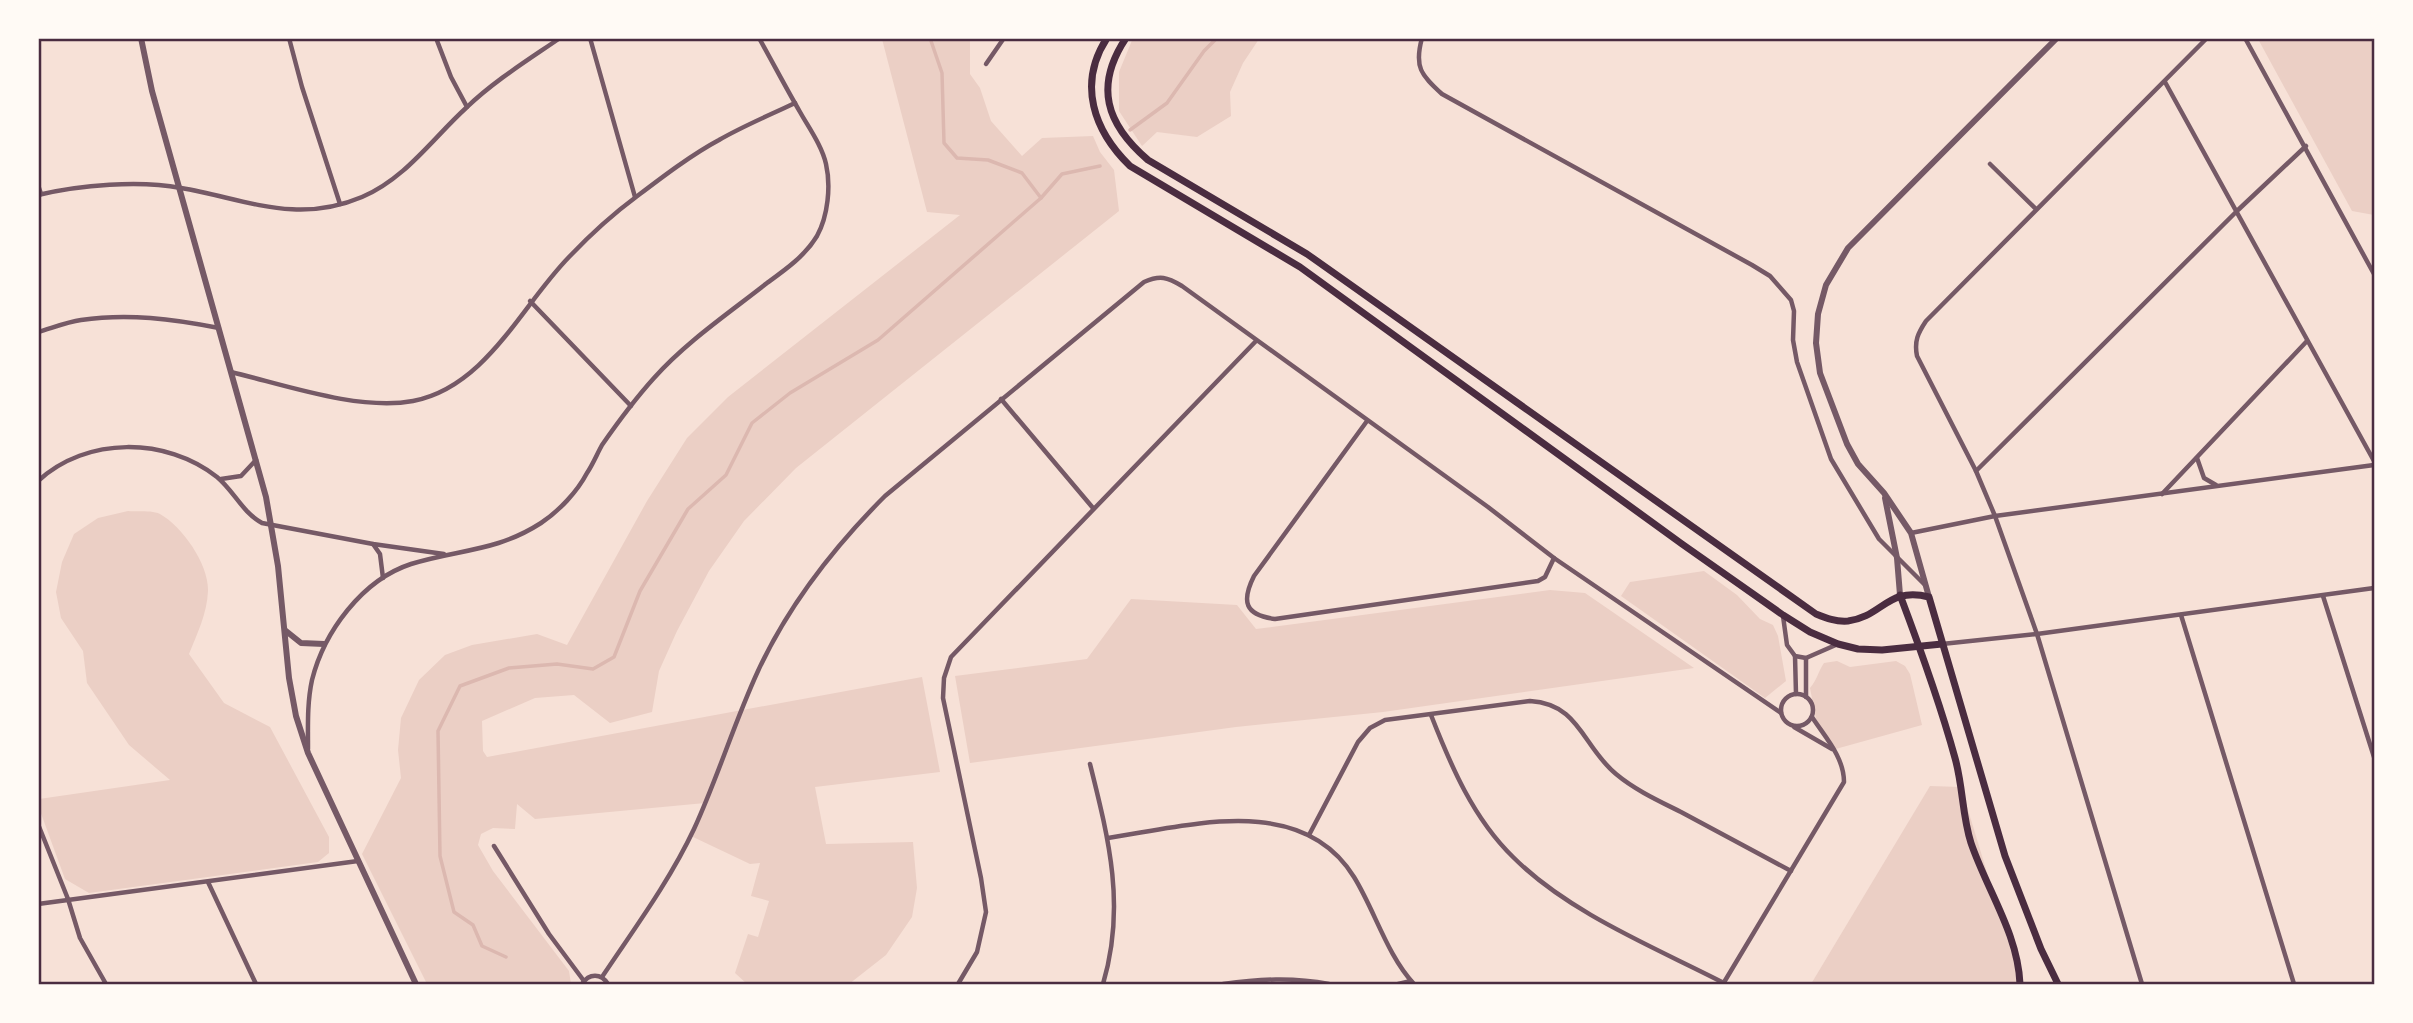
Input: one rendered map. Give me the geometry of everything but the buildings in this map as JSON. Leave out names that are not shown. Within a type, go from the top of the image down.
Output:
[{"type":"main road","points":[[1107,38],[1094,67],[1091,88],[1093,109],[1102,132],[1115,152],[1130,166],[1300,267],[1741,586],[1810,632],[1838,645],[1858,649],[1882,650],[1942,643]]},
{"type":"main road","points":[[1126,38],[1109,70],[1109,108],[1119,129],[1132,146],[1149,160],[1307,254],[1816,614],[1834,620],[1850,621],[1900,595],[1914,593],[1929,597],[2005,856],[2058,985]]},
{"type":"main road","points":[[1741,586],[1752,571]]},
{"type":"main road","points":[[1900,595],[1920,647],[1955,759],[1970,841],[2010,936],[2020,985]]},
{"type":"street","points":[[141,38],[152,92],[256,460],[272,526],[289,678],[296,716],[308,753],[416,985]]},
{"type":"street","points":[[289,38],[340,204]]},
{"type":"street","points":[[436,38],[451,77],[467,107]]},
{"type":"street","points":[[38,185],[40,194],[134,185],[178,187],[276,210],[314,211],[340,204],[363,197],[386,184],[414,161],[467,107],[560,38]]},
{"type":"street","points":[[590,38],[635,197]]},
{"type":"street","points":[[308,753],[312,680],[324,644],[359,597],[408,565],[499,544],[521,536],[548,519],[586,476],[601,447],[655,377],[798,259],[817,236],[826,212],[826,163],[816,139],[759,38]]},
{"type":"street","points":[[986,64],[1004,38]]},
{"type":"street","points":[[1422,38],[1418,66],[1426,80],[1442,93],[1752,265],[1770,276],[1784,290],[1794,311],[1793,340],[1797,362],[1830,459],[1879,539],[1925,585]]},
{"type":"street","points":[[1929,597],[1911,533],[1884,493],[1858,464],[1847,444],[1820,373],[1816,343],[1818,314],[1826,285],[1848,248],[2057,38]]},
{"type":"street","points":[[2245,38],[2375,274]]},
{"type":"street","points":[[2142,985],[2037,634],[1976,471],[1917,356],[1915,346],[1918,332],[1926,321],[2206,39]]},
{"type":"street","points":[[1911,533],[1995,516],[2220,487],[2375,463],[2238,210],[2165,82]]},
{"type":"street","points":[[231,372],[381,405],[415,401],[446,389],[471,372],[493,350],[530,301],[569,257],[635,197],[718,141],[795,103]]},
{"type":"street","points":[[1976,471],[2238,210],[2306,146]]},
{"type":"street","points":[[1990,164],[2036,209]]},
{"type":"street","points":[[601,977],[676,864],[716,780],[758,672],[784,621],[813,576],[848,533],[885,496],[1144,282],[1157,276],[1168,278],[1182,286],[1488,507],[1554,558],[1781,713]]},
{"type":"street","points":[[530,301],[631,406]]},
{"type":"street","points":[[38,332],[79,320],[127,316],[177,319],[219,328]]},
{"type":"street","points":[[958,985],[977,952],[986,912],[943,698],[944,678],[951,657],[1256,341]]},
{"type":"street","points":[[2162,495],[2307,341]]},
{"type":"street","points":[[1001,399],[1093,508]]},
{"type":"street","points":[[1367,421],[1254,576],[1246,601],[1251,612],[1275,619],[1538,581],[1545,577],[1554,558]]},
{"type":"street","points":[[38,481],[75,457],[109,447],[144,447],[172,453],[200,464],[220,479],[248,514],[262,523],[449,555]]},
{"type":"street","points":[[2197,458],[2204,478],[2220,487]]},
{"type":"street","points":[[220,479],[241,476],[256,460]]},
{"type":"street","points":[[1884,493],[1900,595]]},
{"type":"street","points":[[373,544],[380,554],[383,579]]},
{"type":"street","points":[[1942,643],[2037,634],[2375,588]]},
{"type":"street","points":[[2323,596],[2375,757]]},
{"type":"street","points":[[1783,615],[1787,645],[1795,656],[1796,694]]},
{"type":"street","points":[[2181,615],[2294,985]]},
{"type":"street","points":[[285,629],[301,643],[324,644]]},
{"type":"street","points":[[1795,656],[1806,658],[1838,645]]},
{"type":"street","points":[[1431,715],[1452,769],[1479,816],[1513,857],[1553,891],[1591,915],[1723,984],[1844,782],[1844,769],[1840,759],[1812,717],[1812,706],[1806,697],[1806,658]]},
{"type":"street","points":[[1806,697],[1796,694],[1786,698],[1781,708],[1785,722],[1832,750]]},
{"type":"street","points":[[1309,835],[1358,742],[1370,728],[1385,720],[1530,701],[1548,702],[1564,710],[1616,774],[1640,791],[1791,871]]},
{"type":"street","points":[[1794,726],[1804,725],[1812,717]]},
{"type":"street","points":[[1090,764],[1114,876],[1115,915],[1111,959],[1103,985]]},
{"type":"street","points":[[1108,838],[1234,820],[1258,820],[1283,825],[1309,835],[1349,869],[1412,983],[1398,985]]},
{"type":"street","points":[[38,824],[68,899],[80,938],[106,985]]},
{"type":"street","points":[[494,846],[583,983],[594,975],[601,977],[608,985]]},
{"type":"street","points":[[38,904],[358,861]]},
{"type":"street","points":[[208,882],[256,985]]},
{"type":"street","points":[[1223,985],[1262,978],[1292,979],[1329,985]]},
{"type":"shaded area","points":[[1133,38],[1259,39],[1243,63],[1230,92],[1231,116],[1197,137],[1157,132],[1142,146],[1119,111],[1119,72]]},
{"type":"shaded area","points":[[882,39],[970,39],[970,74],[980,88],[991,121],[1022,156],[1042,138],[1093,136],[1100,152],[1114,170],[1119,211],[796,468],[744,521],[709,571],[677,631],[659,671],[652,712],[610,723],[574,695],[535,698],[482,721],[483,751],[487,757],[922,677],[940,772],[815,787],[826,844],[913,842],[917,888],[912,917],[886,955],[849,984],[747,984],[735,973],[748,934],[758,937],[769,901],[751,896],[760,863],[750,864],[691,836],[705,803],[535,819],[517,804],[515,829],[493,828],[481,834],[478,845],[493,871],[569,971],[571,984],[427,984],[362,854],[401,778],[398,750],[401,718],[419,680],[445,655],[472,645],[537,634],[567,645],[647,501],[687,438],[728,397],[960,215],[927,212]]},
{"type":"shaded area","points":[[2258,39],[2374,39],[2374,215],[2352,211]]},
{"type":"shaded area","points":[[128,511],[160,514],[169,520],[186,537],[199,559],[208,591],[206,608],[189,654],[224,703],[270,727],[329,837],[329,853],[318,862],[89,893],[65,879],[39,808],[39,799],[170,780],[129,745],[87,683],[83,651],[61,618],[56,592],[62,562],[74,534],[98,518]]},
{"type":"shaded area","points":[[1704,571],[1737,595],[1760,619],[1773,625],[1778,636],[1786,681],[1765,698],[1621,596],[1630,582]]},
{"type":"shaded area","points":[[1550,590],[1585,593],[1694,668],[1383,712],[1236,727],[970,763],[955,676],[1087,659],[1131,599],[1237,605],[1256,629]]},
{"type":"shaded area","points":[[1837,661],[1850,667],[1896,661],[1905,666],[1910,674],[1922,725],[1832,750],[1816,719],[1810,688],[1824,663]]},
{"type":"shaded area","points":[[1930,786],[1961,787],[2021,984],[1811,984]]},
{"type":"waterway","points":[[930,38],[942,73],[944,143],[957,158],[988,160],[1022,173],[1041,198]]},
{"type":"waterway","points":[[1130,130],[1167,103],[1204,51],[1217,38]]},
{"type":"waterway","points":[[506,957],[482,946],[473,925],[454,912],[440,856],[438,731],[460,686],[509,668],[557,664],[593,669],[614,657],[640,591],[688,509],[726,475],[752,423],[790,393],[878,340],[1041,198],[1062,174],[1100,166]]}]
